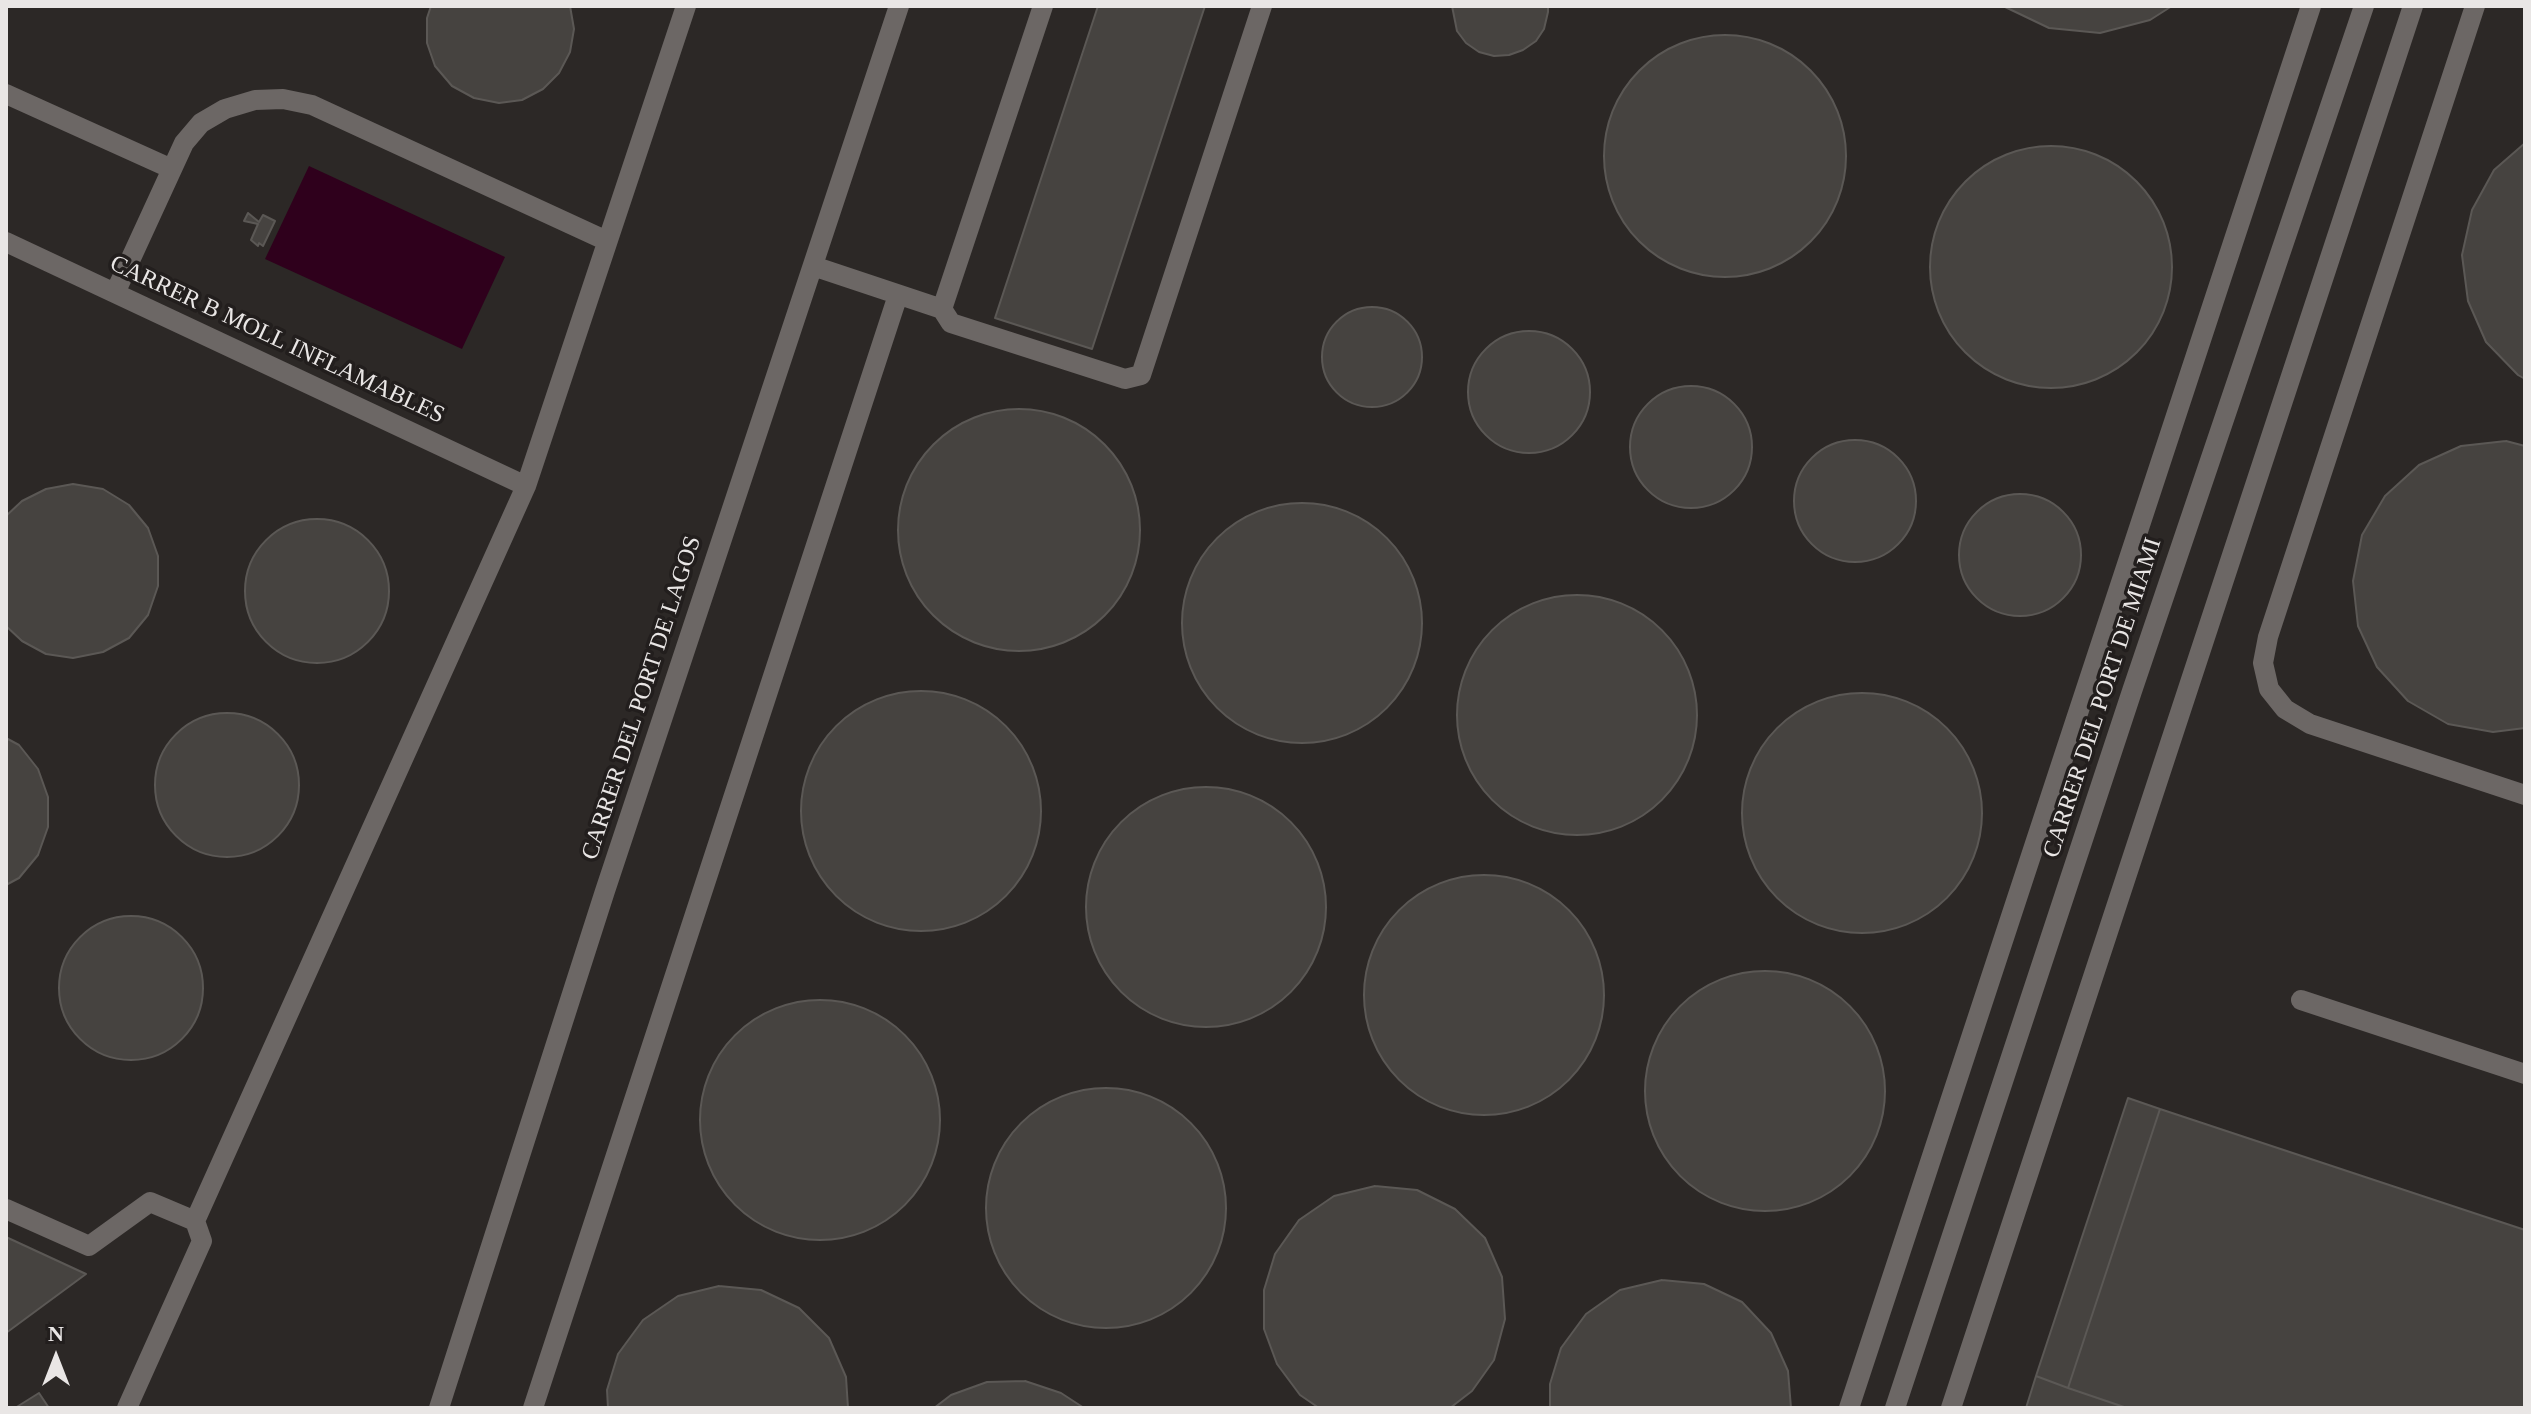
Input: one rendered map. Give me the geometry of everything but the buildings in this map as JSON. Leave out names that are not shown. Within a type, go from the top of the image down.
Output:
[{"type":"lane","points":[[127,1408],[202,1241],[195,1221],[526,486],[686,6]]},
{"type":"lane","name":"CARRER DEL PORT DE LAGOS","points":[[439,1408],[605,891],[899,6]]},
{"type":"lane","points":[[942,309],[1043,6]]},
{"type":"lane","points":[[813,266],[942,309],[951,323],[1125,379],[1141,375],[1262,6]]},
{"type":"lane","points":[[1849,1408],[2311,6]]},
{"type":"lane","name":"CARRER DEL PORT DE MIAMI","points":[[1895,1408],[2132,691],[2364,6]]},
{"type":"lane","points":[[1951,1408],[2413,6]]},
{"type":"lane","points":[[2475,6],[2268,637],[2263,663],[2269,689],[2285,709],[2310,724],[2525,795]]},
{"type":"lane","points":[[6,94],[172,169]]},
{"type":"lane","points":[[115,293],[184,143],[201,123],[225,109],[255,100],[283,99],[312,105],[607,241]]},
{"type":"lane","name":"CARRER B MOLL INFLAMABLES","points":[[6,242],[526,486]]},
{"type":"lane","points":[[533,1408],[898,295]]},
{"type":"lane","points":[[2301,1000],[2525,1074]]},
{"type":"lane","points":[[6,1209],[89,1246],[150,1202],[195,1221]]},
{"type":"shaded area","points":[[309,166],[505,257],[462,349],[265,259]]}]
